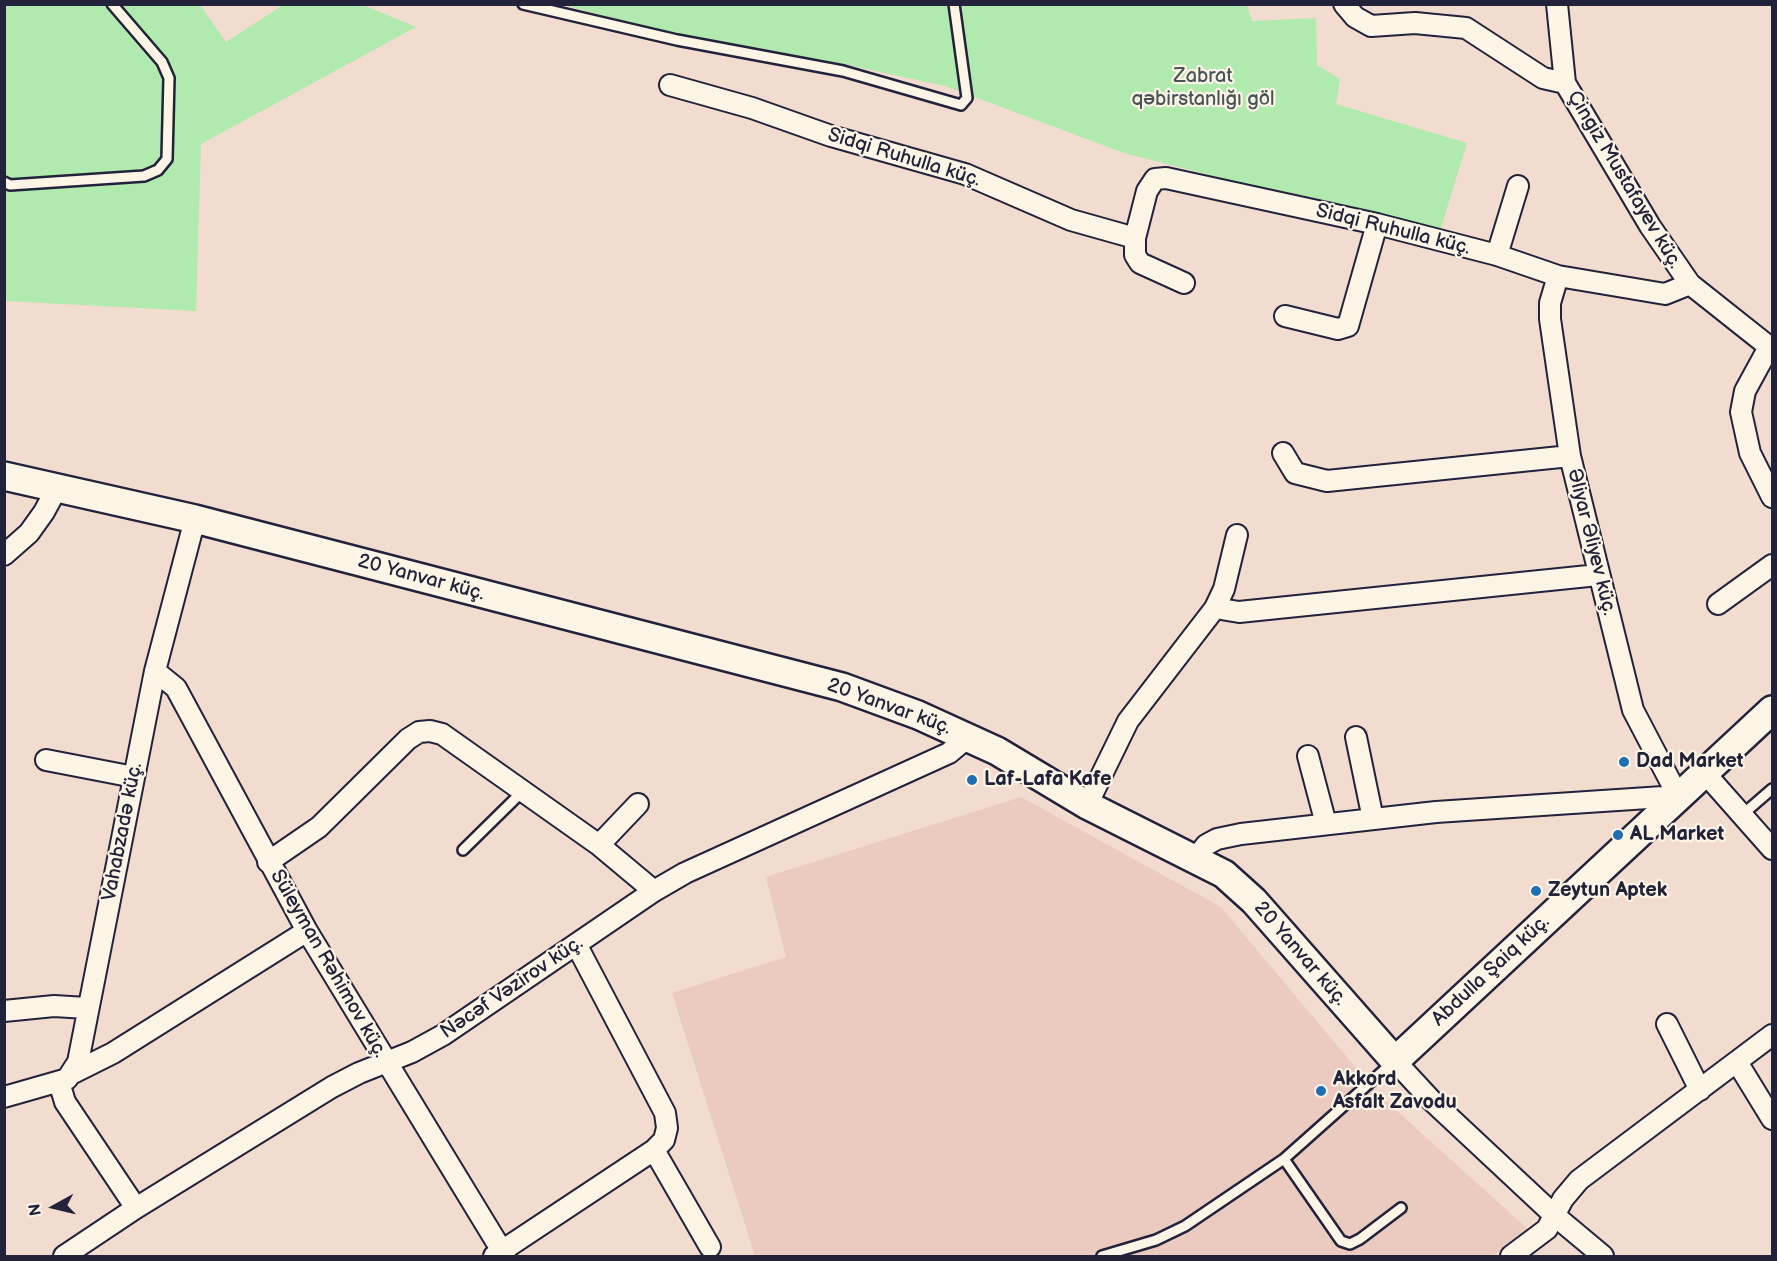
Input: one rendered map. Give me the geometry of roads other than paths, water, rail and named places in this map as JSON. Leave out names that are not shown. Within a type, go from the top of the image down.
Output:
[{"type":"street","points":[[1344,4],[1355,17],[1371,26],[1416,14],[1466,28],[1543,78],[1565,82]]},
{"type":"street","name":"Çingiz Mustafayev küç.","points":[[1557,4],[1565,82],[1650,226],[1690,284],[1771,348]]},
{"type":"street","name":"Sidqi Ruhulla küç.","points":[[670,85],[752,108],[831,136],[964,174],[1071,220],[1135,238],[1147,191],[1155,179],[1166,178],[1377,224],[1497,255],[1558,276],[1665,294],[1690,284]]},
{"type":"street","points":[[1497,255],[1518,186]]},
{"type":"street","points":[[1285,316],[1338,329],[1348,326],[1377,224]]},
{"type":"street","points":[[1135,238],[1135,255],[1140,263],[1184,283]]},
{"type":"street","name":"Əliyar Əliyev küç.","points":[[1558,276],[1550,303],[1550,318],[1570,456],[1633,710],[1678,796]]},
{"type":"street","points":[[1771,348],[1744,391],[1742,412],[1750,453],[1773,497]]},
{"type":"street","points":[[1283,453],[1295,473],[1328,481],[1570,456]]},
{"type":"street","name":"20 Yanvar küç.","points":[[4,476],[195,519],[842,687],[886,702],[968,737],[1087,805],[1224,874],[1254,901],[1432,1101],[1554,1215],[1603,1257]]},
{"type":"street","points":[[4,555],[29,533],[45,512],[57,488]]},
{"type":"street","name":"Vahabzadə küç.","points":[[66,1078],[81,1050],[87,1008],[155,670],[195,519]]},
{"type":"street","points":[[1087,805],[1128,721],[1215,608],[1224,589],[1236,535]]},
{"type":"street","points":[[1718,604],[1773,565]]},
{"type":"street","points":[[1215,608],[1239,612],[1598,575]]},
{"type":"street","name":"Süleyman Rəhimov küç.","points":[[155,670],[166,677],[180,695],[307,931],[500,1255]]},
{"type":"street","name":"Abdulla Şaiq küç.","points":[[1395,1061],[1773,710]]},
{"type":"street","points":[[268,862],[292,848],[319,827],[408,739],[419,732],[430,731],[442,734],[599,845],[654,891]]},
{"type":"street","name":"Nəcəf Vəzirov küç.","points":[[64,1257],[136,1208],[332,1087],[412,1052],[443,1035],[654,891],[685,873],[949,753],[968,737]]},
{"type":"street","points":[[1356,737],[1373,819]]},
{"type":"street","points":[[1308,756],[1326,824]]},
{"type":"street","points":[[46,760],[134,777]]},
{"type":"street","points":[[1704,772],[1773,849]]},
{"type":"street","points":[[1196,858],[1206,845],[1217,839],[1326,824],[1436,812],[1678,796]]},
{"type":"street","points":[[599,845],[638,804]]},
{"type":"street","points":[[4,1097],[66,1078],[113,1053],[307,931]]},
{"type":"street","points":[[500,1255],[654,1150],[664,1140],[667,1128],[665,1113],[576,944]]},
{"type":"street","points":[[4,1011],[54,1006],[87,1008]]},
{"type":"street","points":[[1666,1024],[1700,1090]]},
{"type":"street","points":[[1511,1257],[1547,1229],[1563,1199],[1579,1180],[1773,1035]]},
{"type":"street","points":[[1737,1062],[1773,1119]]},
{"type":"street","points":[[66,1078],[65,1102],[136,1208]]},
{"type":"street","points":[[654,1150],[710,1247]]},
{"type":"lane","points":[[4,182],[10,185],[144,176],[158,170],[167,159],[169,78],[162,62],[112,4]]},
{"type":"lane","points":[[523,4],[677,40],[843,71],[962,105],[967,98],[954,4]]},
{"type":"lane","points":[[1742,815],[1773,789]]},
{"type":"lane","points":[[464,850],[523,791]]},
{"type":"lane","points":[[1102,1257],[1156,1240],[1185,1226],[1284,1159],[1395,1061]]},
{"type":"lane","points":[[1284,1159],[1341,1241],[1350,1244],[1360,1239],[1401,1208]]},
{"type":"place","name":"Dad Market","points":[[1624,762]]},
{"type":"place","name":"Laf-Lafa Kafe","points":[[972,780]]},
{"type":"place","name":"AL Market","points":[[1618,835]]},
{"type":"place","name":"Zeytun Aptek","points":[[1536,891]]},
{"type":"place","name":"Akkord Asfalt Zavodu","points":[[1321,1091]]},
{"type":"park label","name":"Zabrat qəbirstanlığı göl","points":[[1203,88]]}]
